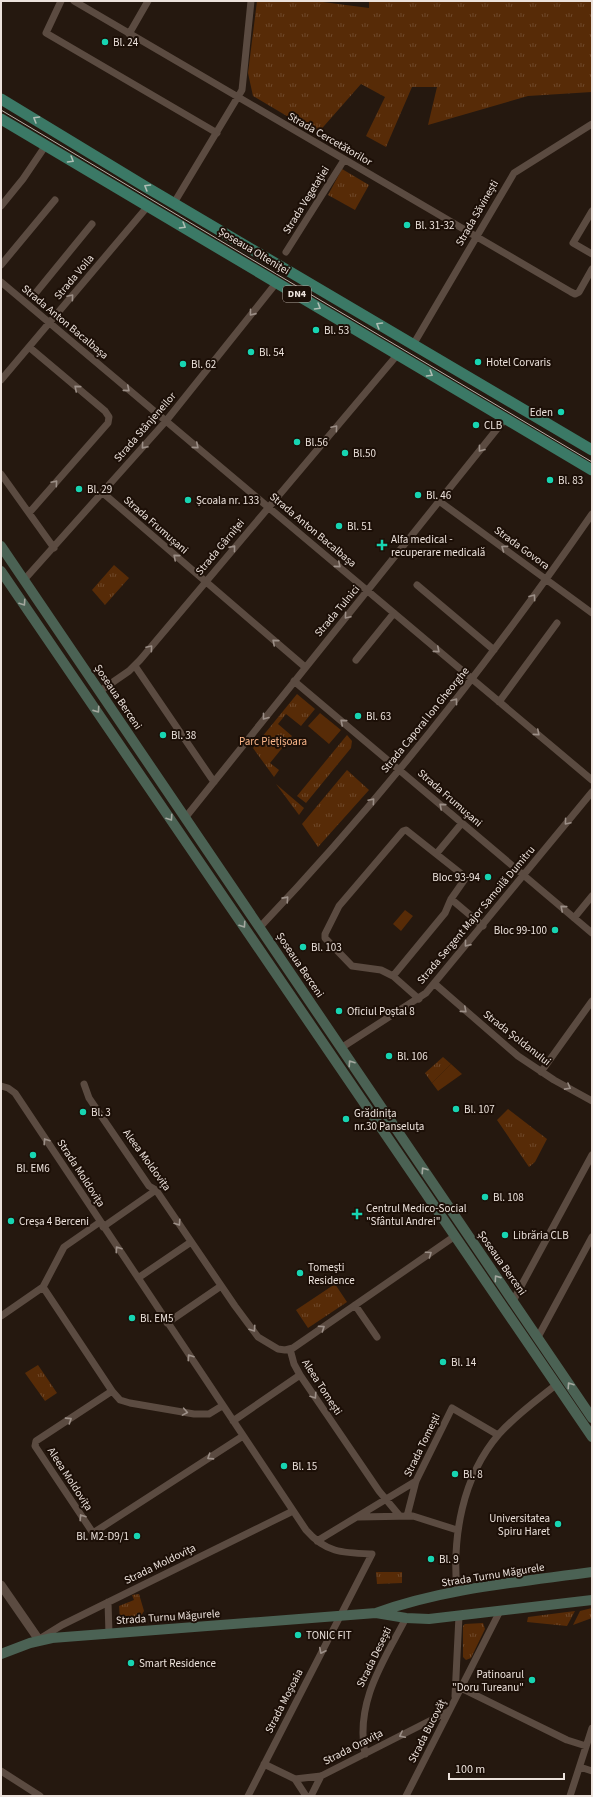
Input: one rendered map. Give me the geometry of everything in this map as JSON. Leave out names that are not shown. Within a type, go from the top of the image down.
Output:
[{"type":"main road","name":"Șoseaua Olteniței","points":[[1,99],[592,450]]},
{"type":"main road","name":"Șoseaua Olteniței","points":[[1,119],[592,470]]},
{"type":"main road","name":"Șoseaua Berceni","points":[[1,546],[592,1418]]},
{"type":"main road","name":"Șoseaua Berceni","points":[[1,571],[592,1437]]},
{"type":"main road","points":[[33,618],[44,610]]},
{"type":"main road","points":[[112,733],[123,725]]},
{"type":"main road","points":[[286,988],[296,981]]},
{"type":"main road","points":[[583,1424],[592,1418]]},
{"type":"main road","name":"Strada Turnu Măgurele","points":[[376,1613],[410,1601],[457,1592],[592,1572]]},
{"type":"main road","name":"Strada Turnu Măgurele","points":[[1,1654],[39,1640],[376,1613],[406,1618],[459,1616],[592,1600]]},
{"type":"street","points":[[61,1],[46,33],[217,133]]},
{"type":"street","name":"Strada Cercetătorilor","points":[[74,1],[575,294],[579,292],[592,269]]},
{"type":"street","points":[[129,34],[148,1]]},
{"type":"street","points":[[174,203],[238,98],[244,82],[252,1]]},
{"type":"street","name":"Strada Săvinești","points":[[413,345],[514,173],[592,124]]},
{"type":"street","points":[[1,206],[23,179],[46,145]]},
{"type":"street","name":"Strada Vegetației","points":[[286,252],[344,160]]},
{"type":"street","points":[[1,265],[55,200]]},
{"type":"street","name":"Strada Voila","points":[[1,380],[148,206]]},
{"type":"street","points":[[592,211],[573,243],[592,254]]},
{"type":"street","name":"Strada Voila","points":[[34,295],[92,224]]},
{"type":"street","name":"Strada Anton Bacalbașa","points":[[1,282],[592,780]]},
{"type":"street","name":"Strada Stânjeneilor","points":[[24,580],[166,421],[277,282]]},
{"type":"street","points":[[29,347],[105,411],[109,417],[108,423],[29,513]]},
{"type":"street","name":"Strada Gârniței","points":[[100,691],[135,666],[268,506],[398,354]]},
{"type":"street","name":"Strada Tulnici","points":[[185,818],[505,419]]},
{"type":"street","points":[[1,474],[54,548]]},
{"type":"street","name":"Strada Frumușani","points":[[103,493],[305,667]]},
{"type":"street","name":"Strada Govora","points":[[439,502],[592,613]]},
{"type":"street","name":"Strada Caporal Ion Gheorghe","points":[[260,927],[400,770],[494,650],[592,514]]},
{"type":"street","points":[[417,585],[494,650]]},
{"type":"street","points":[[356,660],[394,613]]},
{"type":"street","points":[[499,702],[557,623]]},
{"type":"street","points":[[135,666],[214,782]]},
{"type":"street","name":"Strada Frumușani","points":[[294,681],[592,934]]},
{"type":"street","name":"Strada Sergent Major Samoilă Dumitru","points":[[342,1048],[419,999],[435,984],[592,792]]},
{"type":"street","points":[[437,853],[462,823]]},
{"type":"street","points":[[393,976],[445,913],[451,899],[465,881],[465,877],[409,830],[403,831],[338,906],[325,934],[325,938],[352,966],[381,970],[393,976],[419,999]]},
{"type":"street","points":[[574,918],[592,896]]},
{"type":"street","points":[[451,899],[483,926]]},
{"type":"street","name":"Strada Șoldanului","points":[[435,984],[502,1043],[541,1072],[592,1101]]},
{"type":"street","points":[[541,1072],[592,1001]]},
{"type":"street","name":"Aleea Moldovița","points":[[84,1084],[89,1098],[149,1186],[156,1190],[221,1286],[261,1340],[278,1349],[290,1349]]},
{"type":"street","name":"Strada Moldovița","points":[[1,1086],[8,1088],[15,1093],[222,1406],[306,1530],[317,1542]]},
{"type":"street","points":[[513,1301],[592,1155]]},
{"type":"street","points":[[1,1316],[43,1287],[64,1247],[156,1190]]},
{"type":"street","points":[[290,1349],[455,1236]]},
{"type":"street","points":[[538,1337],[592,1238]]},
{"type":"street","points":[[138,1278],[191,1242]]},
{"type":"street","points":[[167,1323],[221,1286]]},
{"type":"street","points":[[43,1287],[112,1391],[120,1400],[130,1404],[194,1414],[209,1414],[222,1406]]},
{"type":"street","points":[[355,1305],[377,1337]]},
{"type":"street","name":"Aleea Tomești","points":[[290,1349],[294,1364],[300,1375],[385,1499]]},
{"type":"street","points":[[233,1421],[300,1375]]},
{"type":"street","points":[[457,1592],[455,1556],[457,1530],[471,1483],[485,1455],[498,1435],[518,1416],[557,1384]]},
{"type":"street","name":"Aleea Moldovița","points":[[112,1391],[35,1443],[53,1473],[93,1532],[243,1436]]},
{"type":"street","name":"Strada Tomești","points":[[407,1516],[416,1481],[452,1408],[498,1435]]},
{"type":"street","points":[[340,1616],[372,1554],[341,1552],[332,1550],[317,1542],[416,1481]]},
{"type":"street","points":[[385,1499],[399,1516]]},
{"type":"street","name":"Strada Moldovița","points":[[39,1640],[62,1625],[293,1511]]},
{"type":"street","points":[[356,1517],[407,1516],[457,1530]]},
{"type":"street","points":[[1,1585],[39,1640]]},
{"type":"street","points":[[108,1602],[109,1634]]},
{"type":"street","name":"Strada Bucovăț","points":[[406,1796],[500,1611]]},
{"type":"street","name":"Strada Moșoaia","points":[[248,1796],[340,1616]]},
{"type":"street","points":[[453,1704],[456,1690],[459,1616]]},
{"type":"street","name":"Strada Desești","points":[[365,1754],[362,1728],[367,1696],[374,1678],[406,1618]]},
{"type":"street","points":[[457,1665],[471,1668]]},
{"type":"street","points":[[461,1688],[567,1740],[586,1746]]},
{"type":"street","name":"Strada Oravița","points":[[295,1779],[321,1776],[449,1711]]},
{"type":"street","points":[[570,1796],[592,1728]]},
{"type":"street","points":[[264,1764],[295,1779],[306,1796]]},
{"type":"street","points":[[580,1767],[592,1771]]},
{"type":"street","points":[[1,1771],[40,1796]]},
{"type":"street","points":[[311,1796],[321,1776]]},
{"type":"green space","points":[[257,1],[315,1],[369,8],[369,1],[592,1],[592,92],[528,96],[428,125],[437,87],[412,87],[386,147],[366,136],[385,97],[361,84],[317,134],[253,96],[248,73]]},
{"type":"green space","points":[[342,169],[369,185],[355,210],[328,195]]},
{"type":"green space","points":[[114,565],[129,578],[105,605],[92,590]]},
{"type":"green space","name":"Parc Piețișoara","points":[[297,694],[315,709],[301,726],[286,714],[278,724],[292,736],[270,763],[279,770],[274,777],[253,748]]},
{"type":"green space","points":[[320,713],[341,730],[329,744],[308,726]]},
{"type":"green space","points":[[347,735],[352,741],[351,748],[306,803],[297,796]]},
{"type":"green space","points":[[347,770],[369,790],[318,847],[302,824]]},
{"type":"green space","points":[[276,784],[304,808],[299,815]]},
{"type":"green space","points":[[405,910],[413,916],[401,931],[393,924]]},
{"type":"green space","points":[[443,1057],[451,1064],[432,1083],[425,1073]]},
{"type":"green space","points":[[451,1064],[462,1074],[438,1091],[432,1083]]},
{"type":"green space","points":[[508,1109],[547,1139],[535,1162],[529,1167],[497,1120]]},
{"type":"green space","points":[[335,1284],[347,1302],[308,1328],[296,1310]]},
{"type":"green space","points":[[38,1365],[57,1393],[45,1401],[25,1373]]},
{"type":"green space","points":[[376,1572],[402,1572],[402,1583],[377,1584]]},
{"type":"green space","points":[[139,1594],[144,1611],[139,1619],[120,1620],[119,1606],[134,1600],[132,1595]]},
{"type":"green space","points":[[592,1608],[592,1618],[573,1625],[580,1611]]},
{"type":"green space","points":[[575,1611],[567,1626],[527,1622],[528,1617]]},
{"type":"green space","points":[[483,1623],[485,1629],[471,1658],[466,1660],[463,1657],[463,1626],[465,1624]]},
{"type":"tram line","points":[[1,110],[592,462]]},
{"type":"place","name":"Bl. 24","points":[[105,42]]},
{"type":"place","name":"Bl. 31-32","points":[[407,225]]},
{"type":"place","name":"Bl. 53","points":[[316,330]]},
{"type":"place","name":"Bl. 54","points":[[251,352]]},
{"type":"place","name":"Hotel Corvaris","points":[[478,362]]},
{"type":"place","name":"Bl. 62","points":[[183,364]]},
{"type":"place","name":"Eden","points":[[561,412]]},
{"type":"place","name":"CLB","points":[[476,425]]},
{"type":"place","name":"Bl.56","points":[[297,442]]},
{"type":"place","name":"Bl.50","points":[[345,453]]},
{"type":"place","name":"Bl. 83","points":[[550,480]]},
{"type":"place","name":"Bl. 29","points":[[79,489]]},
{"type":"place","name":"Bl. 46","points":[[418,495]]},
{"type":"place","name":"Școala nr. 133","points":[[188,500]]},
{"type":"place","name":"Bl. 51","points":[[339,526]]},
{"type":"place","name":"Alfa medical - recuperare medicală","points":[[382,545]]},
{"type":"place","name":"Bl. 63","points":[[358,716]]},
{"type":"place","name":"Bl. 38","points":[[163,735]]},
{"type":"place","name":"Bloc 93-94","points":[[488,877]]},
{"type":"place","name":"Bloc 99-100","points":[[555,930]]},
{"type":"place","name":"Bl. 103","points":[[303,947]]},
{"type":"place","name":"Oficiul Poștal 8","points":[[339,1011]]},
{"type":"place","name":"Bl. 106","points":[[389,1056]]},
{"type":"place","name":"Bl. 107","points":[[456,1109]]},
{"type":"place","name":"Bl. 3","points":[[83,1112]]},
{"type":"place","name":"Grădinița nr.30 Panseluța","points":[[346,1119]]},
{"type":"place","name":"Bl. EM6","points":[[33,1155]]},
{"type":"place","name":"Bl. 108","points":[[485,1197]]},
{"type":"place","name":"Centrul Medico-Social \"Sfântul Andrei\"","points":[[357,1214]]},
{"type":"place","name":"Creșa 4 Berceni","points":[[11,1221]]},
{"type":"place","name":"Librăria CLB","points":[[505,1235]]},
{"type":"place","name":"Tomești Residence","points":[[300,1273]]},
{"type":"place","name":"Bl. EM5","points":[[132,1318]]},
{"type":"place","name":"Bl. 14","points":[[443,1362]]},
{"type":"place","name":"Bl. 15","points":[[284,1466]]},
{"type":"place","name":"Bl. 8","points":[[455,1474]]},
{"type":"place","name":"Universitatea Spiru Haret","points":[[558,1524]]},
{"type":"place","name":"Bl. M2-D9/1","points":[[137,1536]]},
{"type":"place","name":"Bl. 9","points":[[431,1559]]},
{"type":"place","name":"TONIC FIT","points":[[298,1635]]},
{"type":"place","name":"Smart Residence","points":[[131,1663]]},
{"type":"place","name":"Patinoarul \"Doru Tureanu\"","points":[[532,1680]]}]
